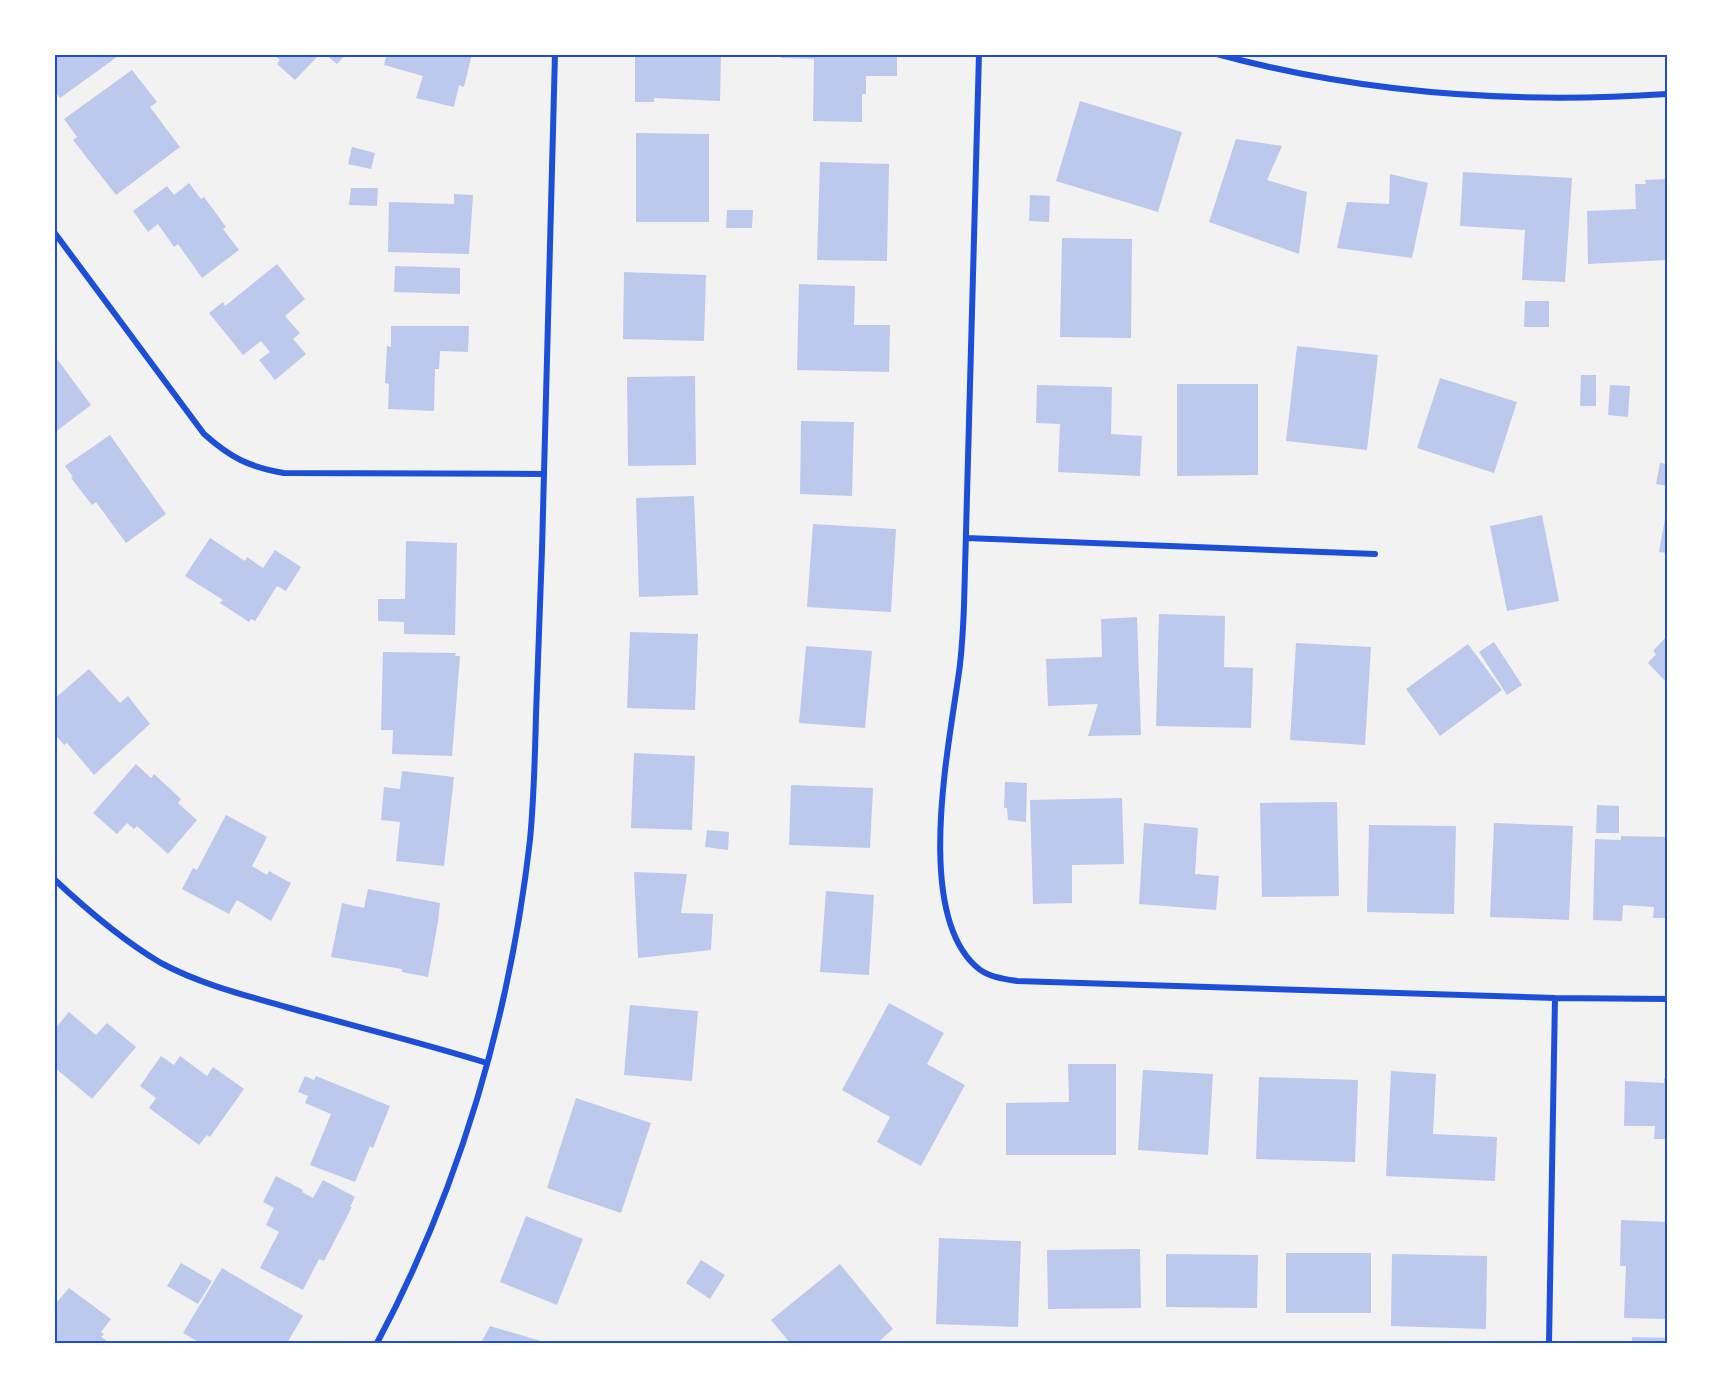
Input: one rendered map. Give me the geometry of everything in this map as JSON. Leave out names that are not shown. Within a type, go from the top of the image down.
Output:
[{"type":"street","points":[[377,1343],[412,1271],[444,1196],[465,1136],[487,1063],[517,932],[534,789],[555,54]]},
{"type":"street","points":[[979,54],[962,647],[947,758],[941,845],[941,875],[945,906],[953,934],[965,955],[980,970],[1017,981],[1555,998],[1667,999]]},
{"type":"street","points":[[1217,54],[1321,77],[1466,95],[1559,98],[1667,94]]},
{"type":"street","points":[[54,232],[204,434],[224,452],[244,463],[262,470],[304,474],[544,474]]},
{"type":"street","points":[[966,538],[1376,554]]},
{"type":"street","points":[[54,879],[131,944],[162,963],[197,979],[259,999],[487,1063]]},
{"type":"street","points":[[1548,1343],[1555,998]]},
{"type":"building","points":[[54,54],[121,54],[60,98],[54,90]]},
{"type":"building","points":[[273,54],[320,54],[295,80],[277,64],[280,60]]},
{"type":"building","points":[[325,54],[346,54],[337,64]]},
{"type":"building","points":[[387,54],[472,54],[464,87],[459,85],[454,107],[416,98],[423,76],[384,65]]},
{"type":"building","points":[[635,54],[721,54],[720,101],[654,98],[654,102],[635,102]]},
{"type":"building","points":[[781,54],[897,54],[897,76],[866,76],[866,94],[862,94],[862,122],[813,121],[814,59],[781,58]]},
{"type":"building","points":[[132,70],[157,102],[150,107],[180,147],[116,195],[73,140],[77,137],[64,119]]},
{"type":"building","points":[[1080,101],[1182,132],[1158,212],[1056,181]]},
{"type":"building","points":[[636,133],[709,134],[709,222],[636,222]]},
{"type":"building","points":[[1236,139],[1282,146],[1267,180],[1307,192],[1299,254],[1209,222]]},
{"type":"building","points":[[352,147],[375,153],[371,169],[348,164]]},
{"type":"building","points":[[820,162],[889,164],[887,261],[817,260]]},
{"type":"building","points":[[1463,172],[1572,178],[1565,282],[1522,280],[1525,230],[1460,226]]},
{"type":"building","points":[[1390,174],[1428,183],[1412,258],[1337,248],[1347,202],[1389,204]]},
{"type":"building","points":[[1667,179],[1667,260],[1588,264],[1587,211],[1636,209],[1635,184],[1646,184],[1645,180]]},
{"type":"building","points":[[189,183],[201,199],[204,197],[226,227],[223,229],[239,250],[202,278],[178,244],[174,247],[158,224],[148,232],[133,211],[167,186],[174,195]]},
{"type":"building","points":[[351,188],[378,188],[377,206],[349,205]]},
{"type":"building","points":[[454,194],[473,195],[469,254],[388,252],[389,202],[454,204]]},
{"type":"building","points":[[1030,195],[1050,196],[1049,222],[1029,221]]},
{"type":"building","points":[[727,210],[753,210],[752,228],[726,228]]},
{"type":"building","points":[[1062,238],[1132,239],[1131,338],[1060,337]]},
{"type":"building","points":[[277,264],[305,299],[285,316],[300,333],[293,339],[306,354],[275,380],[259,360],[270,352],[261,341],[243,355],[209,313],[223,302],[225,306]]},
{"type":"building","points":[[395,266],[460,268],[460,294],[394,292]]},
{"type":"building","points":[[624,272],[706,275],[704,341],[623,339]]},
{"type":"building","points":[[799,284],[855,286],[854,325],[890,325],[889,372],[797,370]]},
{"type":"building","points":[[1525,301],[1549,301],[1549,327],[1524,327]]},
{"type":"building","points":[[391,326],[469,326],[468,352],[440,351],[439,369],[435,369],[434,411],[388,409],[389,384],[385,383],[387,346],[391,347]]},
{"type":"building","points":[[1297,346],[1378,355],[1367,450],[1286,441]]},
{"type":"building","points":[[54,355],[91,405],[54,433]]},
{"type":"building","points":[[1581,375],[1596,375],[1596,406],[1580,406]]},
{"type":"building","points":[[695,376],[696,465],[628,466],[627,377]]},
{"type":"building","points":[[1440,378],[1517,402],[1494,473],[1417,448]]},
{"type":"building","points":[[1177,384],[1258,384],[1258,475],[1177,476]]},
{"type":"building","points":[[1037,385],[1112,387],[1111,434],[1142,436],[1140,476],[1058,472],[1060,424],[1036,423]]},
{"type":"building","points":[[1610,385],[1630,386],[1628,417],[1608,415]]},
{"type":"building","points":[[801,421],[854,422],[852,496],[800,494]]},
{"type":"building","points":[[110,435],[166,514],[126,543],[96,502],[92,505],[71,478],[73,477],[65,466]]},
{"type":"building","points":[[1660,463],[1667,464],[1667,486],[1656,484]]},
{"type":"building","points":[[694,496],[698,595],[639,597],[636,498]]},
{"type":"building","points":[[1667,514],[1667,553],[1659,552]]},
{"type":"building","points":[[1542,515],[1559,601],[1507,611],[1490,526]]},
{"type":"building","points":[[813,524],[896,529],[891,612],[807,607]]},
{"type":"building","points":[[210,538],[245,561],[247,557],[263,568],[275,550],[301,567],[286,591],[277,586],[255,621],[251,619],[249,622],[220,603],[223,600],[185,576]]},
{"type":"building","points":[[406,541],[457,543],[455,635],[404,634],[404,622],[378,621],[378,599],[405,599]]},
{"type":"building","points":[[1159,614],[1225,616],[1224,667],[1253,668],[1251,728],[1156,726]]},
{"type":"building","points":[[1137,617],[1141,735],[1088,736],[1098,704],[1048,706],[1046,659],[1102,657],[1101,619]]},
{"type":"building","points":[[630,632],[698,634],[695,710],[627,708]]},
{"type":"building","points":[[1667,636],[1667,683],[1648,663],[1656,654],[1653,651]]},
{"type":"building","points":[[1494,642],[1522,685],[1507,695],[1479,652]]},
{"type":"building","points":[[1296,643],[1371,647],[1365,745],[1290,740]]},
{"type":"building","points":[[1468,644],[1502,690],[1440,736],[1406,689]]},
{"type":"building","points":[[806,646],[872,651],[865,728],[799,723]]},
{"type":"building","points":[[383,652],[456,653],[455,656],[460,656],[452,756],[392,754],[393,730],[381,730]]},
{"type":"building","points":[[89,669],[120,703],[128,696],[150,724],[94,775],[67,743],[64,745],[54,733],[54,699]]},
{"type":"building","points":[[634,753],[695,756],[692,830],[631,828]]},
{"type":"building","points":[[136,764],[151,778],[154,774],[181,799],[178,803],[197,820],[168,854],[137,826],[134,829],[127,823],[117,834],[93,813]]},
{"type":"building","points":[[402,771],[454,777],[444,866],[396,861],[400,822],[381,820],[384,787],[400,789]]},
{"type":"building","points":[[1005,782],[1027,783],[1026,822],[1008,820],[1007,808],[1004,808]]},
{"type":"building","points":[[791,785],[873,788],[870,848],[789,845]]},
{"type":"building","points":[[1122,798],[1124,864],[1072,865],[1072,903],[1033,904],[1030,800]]},
{"type":"building","points":[[1337,802],[1339,896],[1262,897],[1260,803]]},
{"type":"building","points":[[1597,805],[1619,806],[1619,833],[1596,833]]},
{"type":"building","points":[[226,815],[267,837],[252,866],[267,875],[269,871],[291,883],[271,921],[237,900],[229,914],[182,889],[193,868],[197,870]]},
{"type":"building","points":[[1144,823],[1198,828],[1195,874],[1219,876],[1216,910],[1139,904]]},
{"type":"building","points":[[1494,823],[1573,826],[1569,920],[1490,917]]},
{"type":"building","points":[[1369,825],[1456,826],[1454,914],[1367,912]]},
{"type":"building","points":[[707,830],[729,832],[728,850],[705,847]]},
{"type":"building","points":[[1621,836],[1667,837],[1667,918],[1653,918],[1654,907],[1623,905],[1622,921],[1593,920],[1595,839],[1621,840]]},
{"type":"building","points":[[634,872],[687,874],[681,913],[713,914],[711,950],[638,958]]},
{"type":"building","points":[[368,889],[440,903],[428,977],[402,972],[402,969],[331,957],[342,903],[364,908]]},
{"type":"building","points":[[826,891],[874,895],[869,975],[820,972]]},
{"type":"building","points":[[889,1003],[944,1033],[927,1064],[965,1085],[921,1166],[877,1142],[890,1117],[842,1090]]},
{"type":"building","points":[[630,1005],[698,1011],[692,1081],[624,1075]]},
{"type":"building","points":[[69,1012],[96,1035],[107,1023],[136,1047],[92,1099],[54,1067],[54,1030]]},
{"type":"building","points":[[161,1056],[174,1065],[180,1056],[207,1076],[213,1067],[244,1089],[210,1137],[207,1135],[199,1145],[149,1108],[156,1098],[140,1086]]},
{"type":"building","points":[[1068,1064],[1116,1064],[1116,1155],[1006,1155],[1006,1103],[1069,1102]]},
{"type":"building","points":[[1143,1070],[1213,1074],[1208,1155],[1138,1150]]},
{"type":"building","points":[[1391,1071],[1436,1074],[1433,1134],[1497,1137],[1495,1181],[1386,1176]]},
{"type":"building","points":[[305,1076],[314,1080],[316,1076],[390,1106],[373,1148],[370,1146],[355,1182],[310,1165],[331,1114],[305,1103],[308,1096],[298,1092]]},
{"type":"building","points":[[1259,1077],[1358,1080],[1355,1162],[1256,1159]]},
{"type":"building","points":[[1664,1078],[1667,1079],[1667,1139],[1654,1139],[1655,1126],[1624,1126],[1625,1081],[1664,1083]]},
{"type":"building","points":[[576,1098],[651,1123],[621,1213],[547,1188]]},
{"type":"building","points":[[276,1176],[313,1198],[323,1180],[355,1197],[324,1261],[319,1259],[303,1290],[260,1268],[279,1232],[266,1225],[274,1208],[263,1202]]},
{"type":"building","points":[[526,1216],[583,1239],[557,1305],[500,1282]]},
{"type":"building","points":[[1621,1220],[1667,1222],[1667,1319],[1624,1318],[1626,1266],[1620,1266]]},
{"type":"building","points":[[939,1238],[1021,1241],[1018,1327],[936,1324]]},
{"type":"building","points":[[1140,1249],[1141,1308],[1048,1309],[1047,1250]]},
{"type":"building","points":[[1286,1253],[1371,1253],[1371,1313],[1286,1313]]},
{"type":"building","points":[[1166,1254],[1258,1255],[1257,1308],[1166,1307]]},
{"type":"building","points":[[1392,1254],[1487,1256],[1486,1329],[1391,1326]]},
{"type":"building","points":[[701,1260],[725,1275],[710,1299],[686,1283]]},
{"type":"building","points":[[181,1263],[212,1281],[198,1304],[167,1286]]},
{"type":"building","points":[[840,1264],[893,1329],[877,1343],[790,1343],[771,1320]]},
{"type":"building","points":[[222,1268],[303,1316],[287,1343],[200,1343],[183,1333]]},
{"type":"building","points":[[69,1288],[111,1319],[101,1332],[104,1334],[101,1337],[110,1343],[54,1343],[54,1298],[58,1301]]},
{"type":"building","points":[[490,1326],[541,1341],[540,1343],[481,1343]]},
{"type":"building","points":[[1632,1337],[1667,1338],[1667,1343],[1632,1343]]}]
